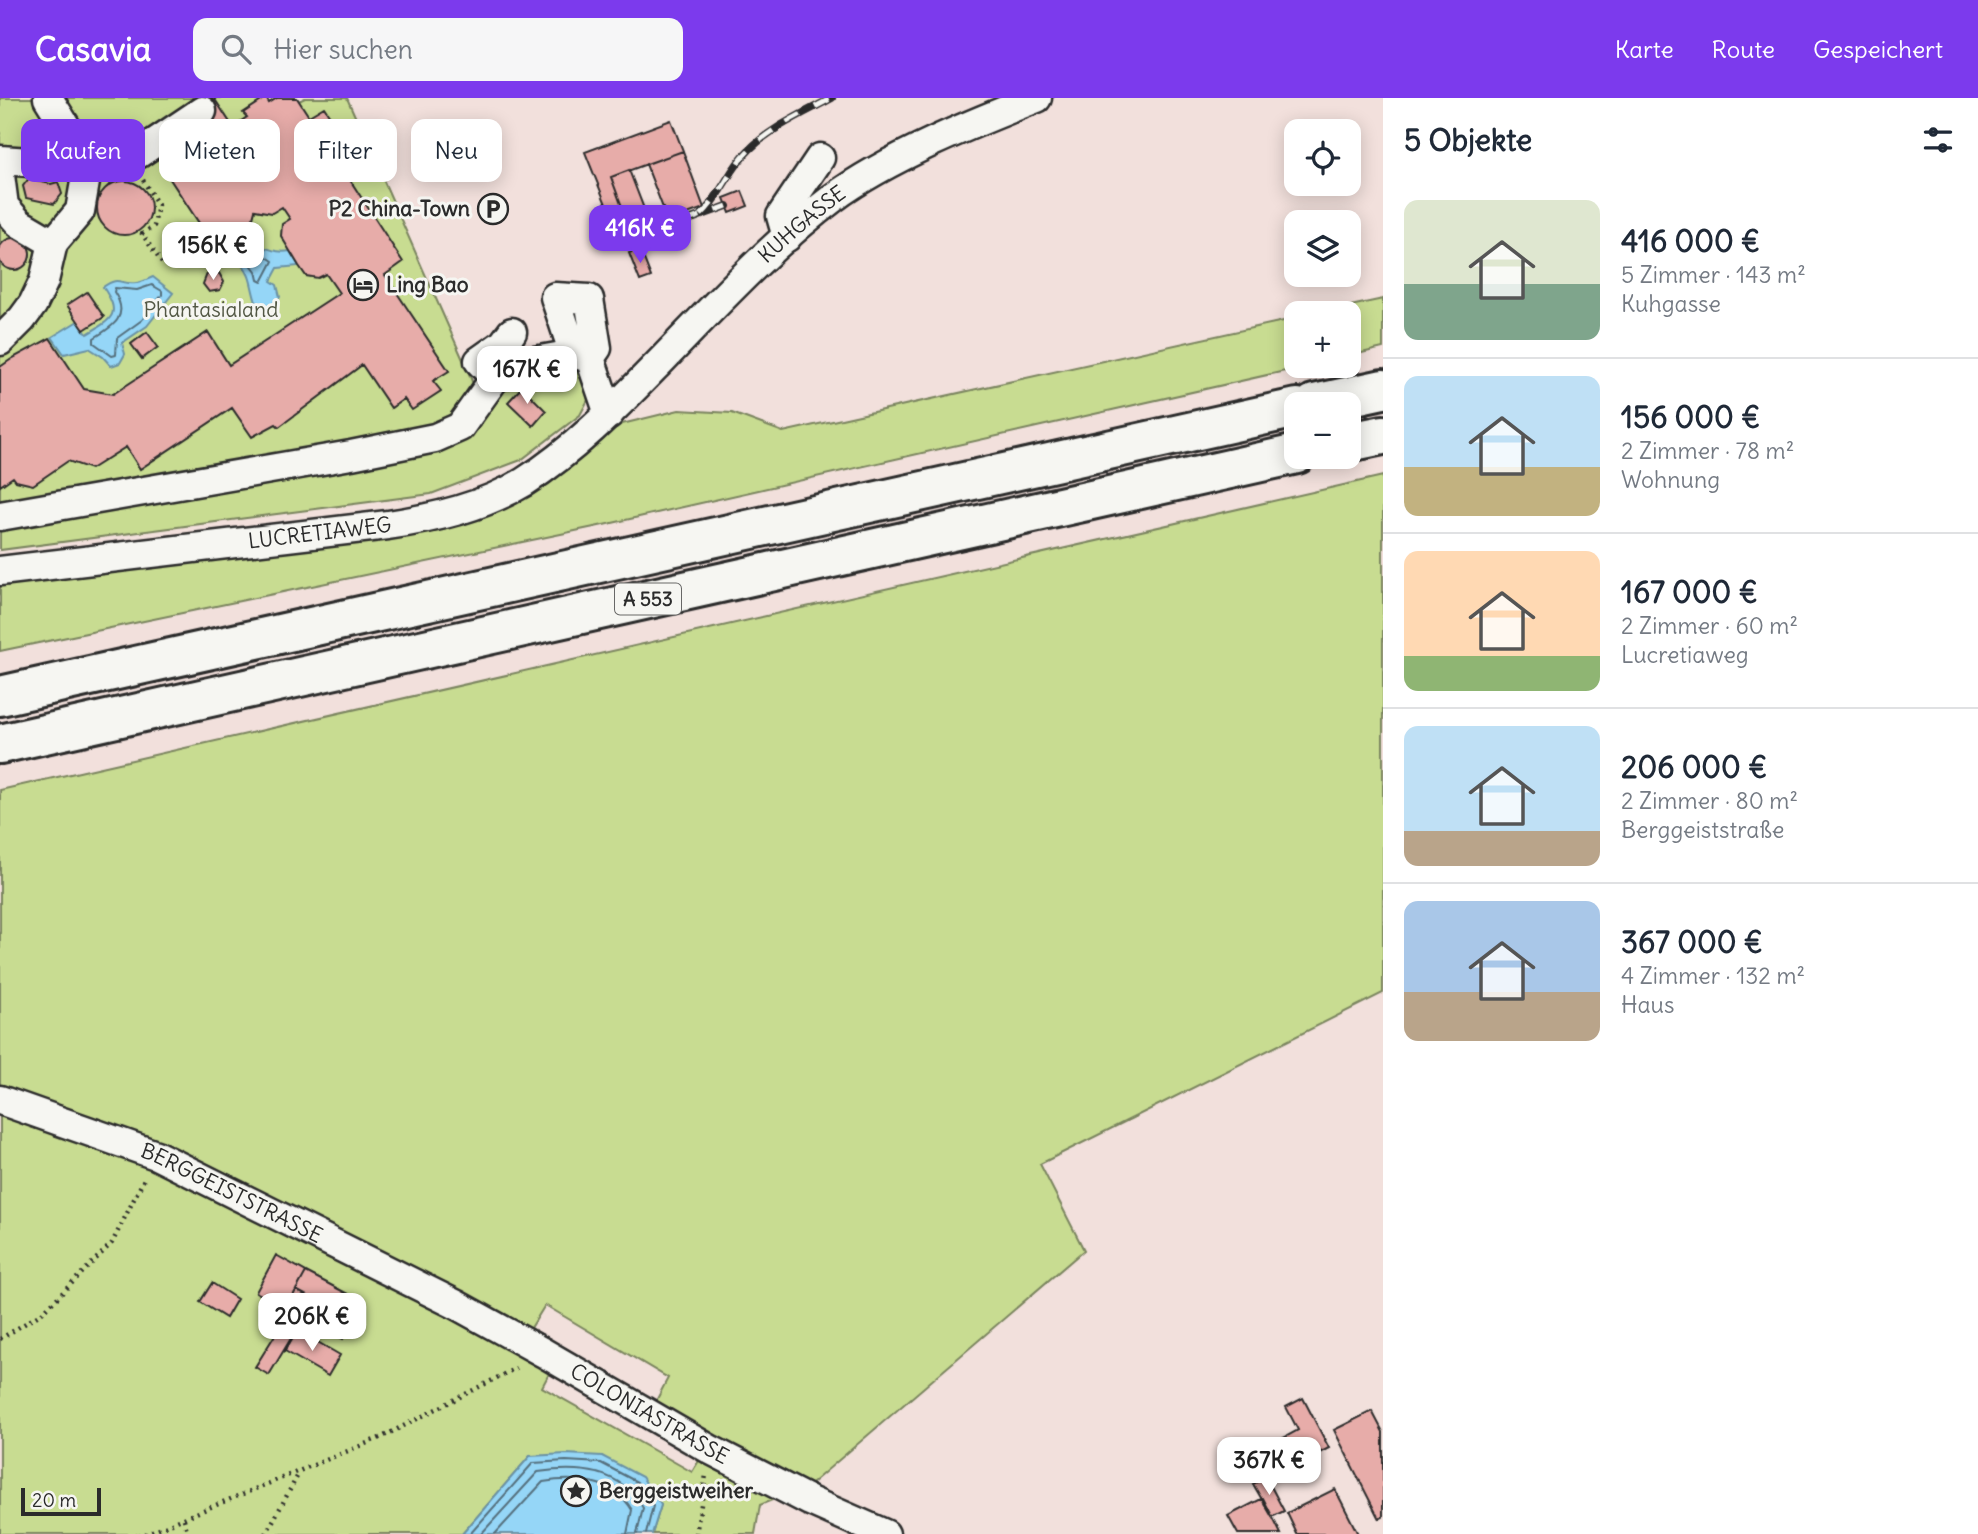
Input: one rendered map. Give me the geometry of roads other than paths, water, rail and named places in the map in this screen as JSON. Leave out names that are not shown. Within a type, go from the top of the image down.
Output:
[{"type":"highway","points":[[1361,394],[1383,389]]},
{"type":"highway","name":"A 553","points":[[0,696],[1284,411]]},
{"type":"highway","points":[[1361,440],[1383,435]]},
{"type":"highway","name":"A 553","points":[[0,744],[1284,457]]},
{"type":"street","name":"KUHGASSE","points":[[610,414],[787,237],[853,184],[915,152],[1037,98]]},
{"type":"street","points":[[58,102],[65,119]]},
{"type":"street","points":[[145,149],[202,111]]},
{"type":"street","points":[[787,237],[780,216],[820,158]]},
{"type":"street","points":[[0,160],[21,161]]},
{"type":"street","points":[[0,175],[4,206],[19,223],[53,243]]},
{"type":"street","points":[[0,341],[33,304],[44,281],[53,243],[80,211],[85,182]]},
{"type":"street","points":[[495,377],[479,361],[503,344],[512,332]]},
{"type":"street","points":[[0,516],[435,438],[460,427],[495,377],[529,362],[582,356],[610,414]]},
{"type":"street","name":"LUCRETIAWEG","points":[[0,571],[426,519],[466,508],[522,483],[551,463],[610,414]]},
{"type":"street","name":"BERGGEISTSTRASSE","points":[[0,1101],[156,1155],[455,1304]]},
{"type":"street","name":"COLONIASTRASSE","points":[[455,1304],[710,1450],[810,1501],[885,1534]]},
{"type":"water","points":[[252,245],[290,251],[299,266],[278,268],[271,281],[277,285],[280,297],[271,306],[256,302],[250,278],[242,264],[246,251]]},
{"type":"water","points":[[153,277],[173,293],[147,326],[122,343],[125,354],[120,363],[111,366],[89,348],[64,354],[52,337],[78,321],[87,334],[112,315],[112,303],[103,287],[119,281],[138,283]]},
{"type":"water","name":"Berggeistweiher","points":[[530,1456],[602,1456],[642,1477],[661,1505],[652,1534],[462,1534]]},
{"type":"railway","points":[[701,215],[742,157],[758,142],[789,121],[832,98]]},
{"type":"railway","points":[[629,235],[631,241],[727,206]]},
{"type":"place","name":"P2 China-Town","points":[[493,209]]},
{"type":"place","name":"Ling Bao","points":[[363,285]]},
{"type":"place","name":"Berggeistweiher","points":[[576,1491]]},
{"type":"park label","name":"Phantasialand","points":[[211,310]]}]
